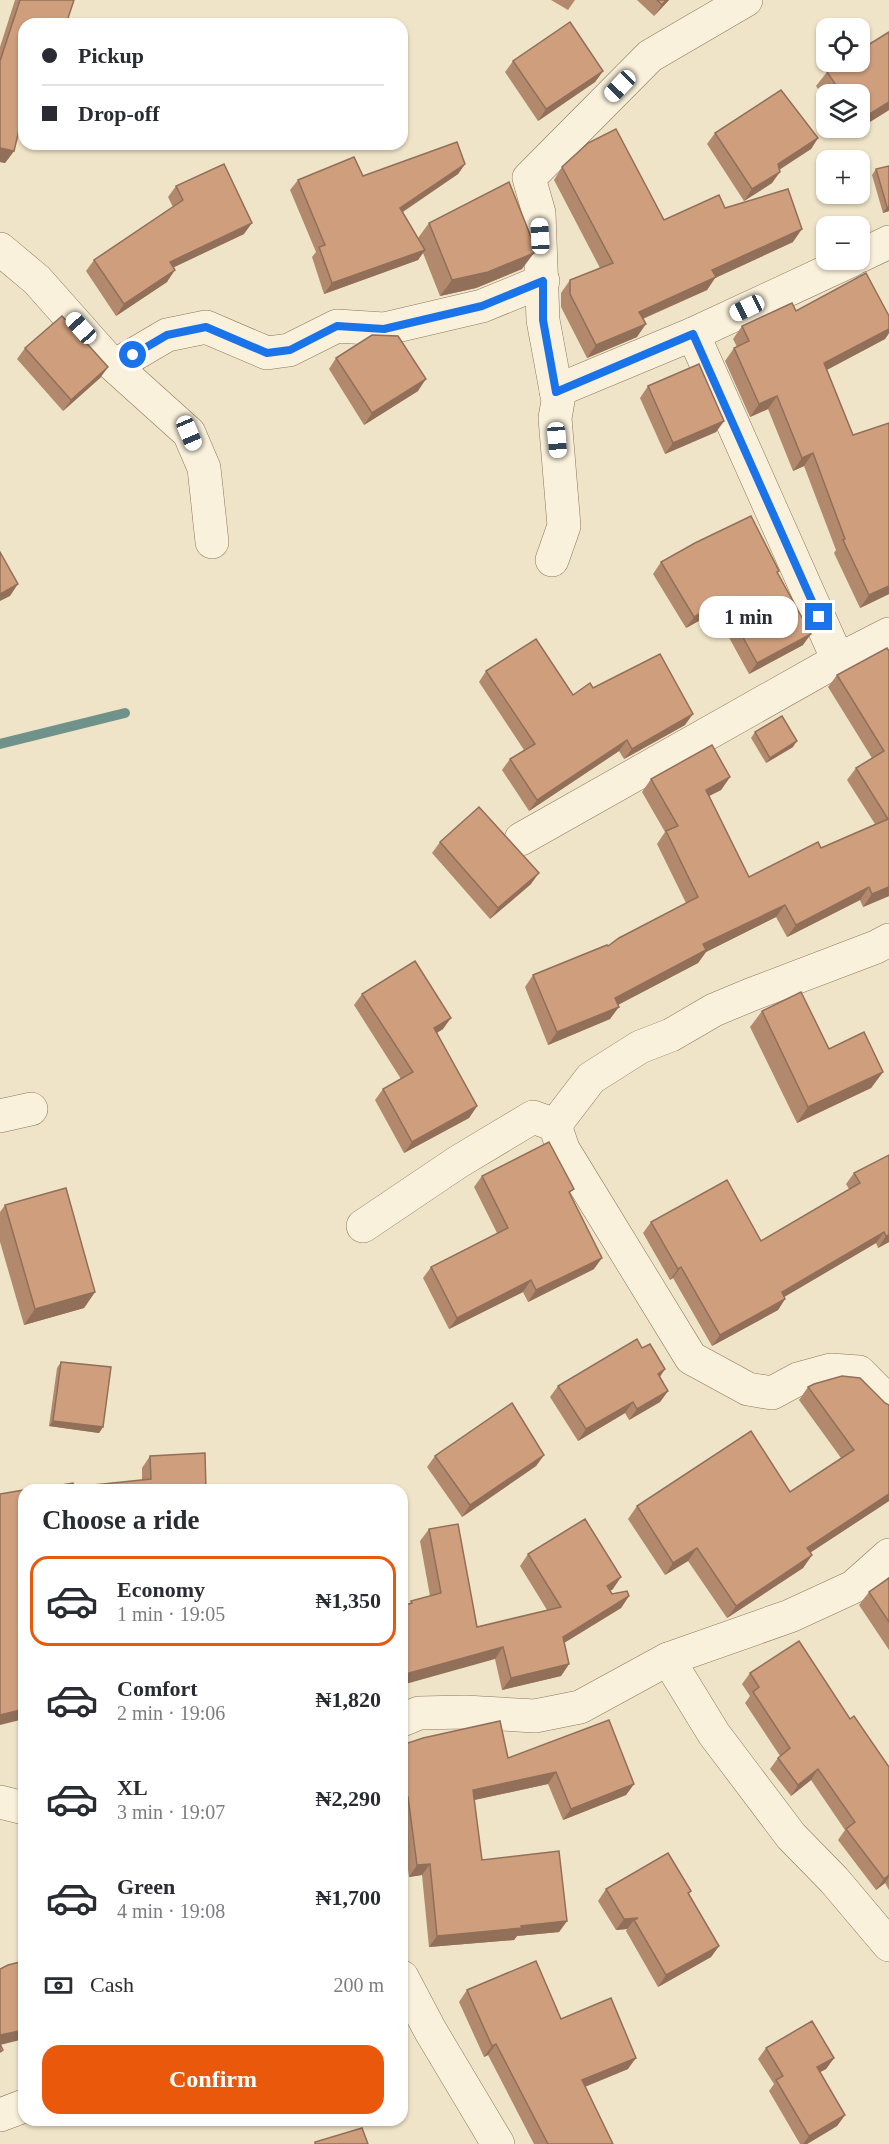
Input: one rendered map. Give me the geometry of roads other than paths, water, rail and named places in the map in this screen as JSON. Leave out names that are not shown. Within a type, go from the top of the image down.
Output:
[{"type":"street","points":[[552,560],[564,526],[555,418],[558,401],[543,320],[539,213],[530,178],[650,56],[746,0]]},
{"type":"street","points":[[870,251],[889,242]]},
{"type":"street","points":[[0,249],[37,280],[108,360],[189,433],[204,468],[212,542]]},
{"type":"street","points":[[556,392],[693,334],[831,270]]},
{"type":"street","points":[[116,365],[167,335],[206,327],[267,353],[290,350],[337,326],[384,329],[482,306],[543,281]]},
{"type":"street","points":[[693,334],[838,660]]},
{"type":"street","points":[[521,839],[838,660],[889,634]]},
{"type":"street","points":[[555,1125],[591,1078],[640,1047],[671,1035],[723,1006],[889,940]]},
{"type":"street","points":[[363,1226],[458,1162],[533,1117],[555,1125]]},
{"type":"street","points":[[555,1125],[563,1149],[691,1358],[748,1389],[772,1393],[798,1378],[831,1370],[860,1372],[889,1402]]},
{"type":"street","points":[[408,1718],[419,1713],[465,1712],[535,1716],[580,1707],[668,1659],[790,1616],[853,1587],[889,1555]]},
{"type":"street","points":[[668,1659],[714,1734],[784,1827],[889,1945]]},
{"type":"street","points":[[0,1802],[18,1806]]},
{"type":"street","points":[[408,1988],[430,2030],[498,2144]]},
{"type":"street","points":[[0,2115],[18,2108]]},
{"type":"waterway","points":[[0,744],[125,713]]}]
